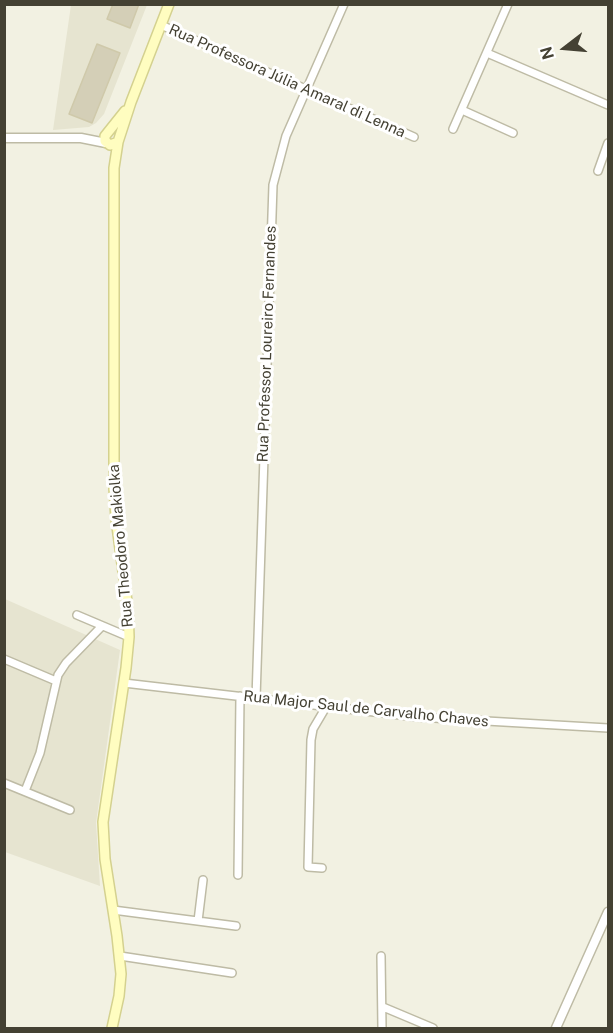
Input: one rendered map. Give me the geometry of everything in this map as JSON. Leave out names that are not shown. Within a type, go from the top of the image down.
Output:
[{"type":"main road","name":"Rua Theodoro Makiolka","points":[[112,1029],[119,996],[120,956],[103,847],[103,822],[129,637],[128,609],[117,532],[114,488],[114,168],[111,138],[131,102],[170,4]]},
{"type":"street","name":"Rua Professor Loureiro Fernandes","points":[[256,698],[272,199],[280,151],[344,4]]},
{"type":"street","points":[[453,129],[508,4]]},
{"type":"street","name":"Rua Professora Júlia Amaral di Lenna","points":[[161,25],[414,137]]},
{"type":"street","points":[[487,53],[609,105]]},
{"type":"street","points":[[462,110],[513,133]]},
{"type":"street","points":[[4,138],[111,138]]},
{"type":"street","points":[[598,171],[609,143]]},
{"type":"street","points":[[77,615],[129,637]]},
{"type":"street","points":[[25,791],[40,753],[56,681],[66,663],[102,626]]},
{"type":"street","points":[[4,659],[56,681]]},
{"type":"street","name":"Rua Major Saul de Carvalho Chaves","points":[[124,682],[447,720],[609,728]]},
{"type":"street","points":[[238,875],[240,696]]},
{"type":"street","points":[[322,868],[308,867],[312,734],[326,706]]},
{"type":"street","points":[[4,783],[70,810]]},
{"type":"street","points":[[198,921],[203,880]]},
{"type":"street","points":[[113,910],[236,926]]},
{"type":"street","points":[[556,1029],[608,917]]},
{"type":"street","points":[[120,956],[232,973]]},
{"type":"street","points":[[381,956],[382,1029]]},
{"type":"street","points":[[383,1006],[432,1029]]},
{"type":"shaded area","points":[[71,5],[147,5],[104,114],[89,127],[53,130]]},
{"type":"shaded area","points":[[5,599],[120,650],[96,823],[100,886],[5,852]]},
{"type":"building","points":[[113,4],[139,4],[130,28],[107,19]]},
{"type":"building","points":[[97,44],[120,53],[92,123],[69,114]]}]
